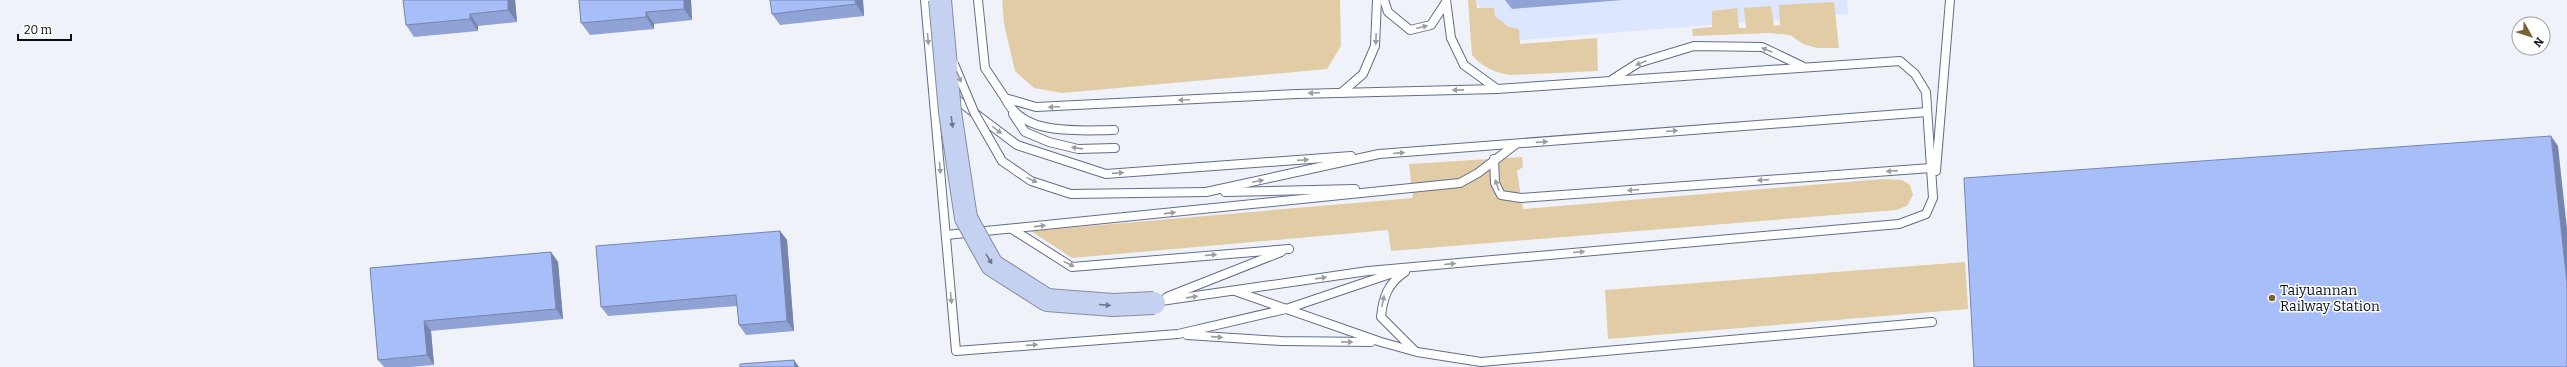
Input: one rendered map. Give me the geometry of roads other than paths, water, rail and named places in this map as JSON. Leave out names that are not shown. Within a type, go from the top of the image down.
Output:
[{"type":"highway","points":[[940,0],[950,112],[966,218],[992,265],[1047,300],[1113,305],[1154,303]]},
{"type":"lane","points":[[925,0],[956,351],[1178,334],[1281,341],[1381,342]]},
{"type":"lane","points":[[978,0],[985,68],[1025,132],[1049,142],[1078,149],[1115,148]]},
{"type":"lane","points":[[1341,93],[1362,74],[1376,46],[1377,0]]},
{"type":"lane","points":[[1384,0],[1388,12],[1410,30],[1431,25],[1446,1]]},
{"type":"lane","points":[[1154,303],[1368,271],[1899,224],[1926,214],[1933,198],[1950,0]]},
{"type":"lane","points":[[1446,1],[1451,38],[1464,65],[1497,89]]},
{"type":"lane","points":[[944,41],[974,112],[1002,161],[1031,181],[1072,194],[1417,188]]},
{"type":"lane","points":[[1611,80],[1638,63],[1694,46],[1762,48],[1803,66]]},
{"type":"lane","points":[[1005,98],[1036,107],[1341,93],[1497,89],[1803,66],[1900,61],[1915,74],[1926,92],[1933,198]]},
{"type":"lane","points":[[932,82],[1017,145],[1106,174],[1927,112]]},
{"type":"lane","points":[[1011,111],[1028,122],[1058,130],[1114,130]]},
{"type":"lane","points":[[946,235],[1460,183],[1478,173],[1494,159],[1517,144]]},
{"type":"lane","points":[[1206,192],[1379,154]]},
{"type":"lane","points":[[1494,159],[1495,183],[1501,195],[1521,198],[1931,168]]},
{"type":"lane","points":[[1012,228],[1072,267],[1289,249],[1154,303]]},
{"type":"lane","points":[[1178,334],[1286,309],[1413,267]]},
{"type":"lane","points":[[1413,267],[1397,277],[1383,296],[1381,317],[1417,352]]},
{"type":"lane","points":[[1234,291],[1381,342],[1417,352],[1480,362],[1932,322]]},
{"type":"place","name":"Taiyuannan Railway Station","points":[[2272,298]]}]
